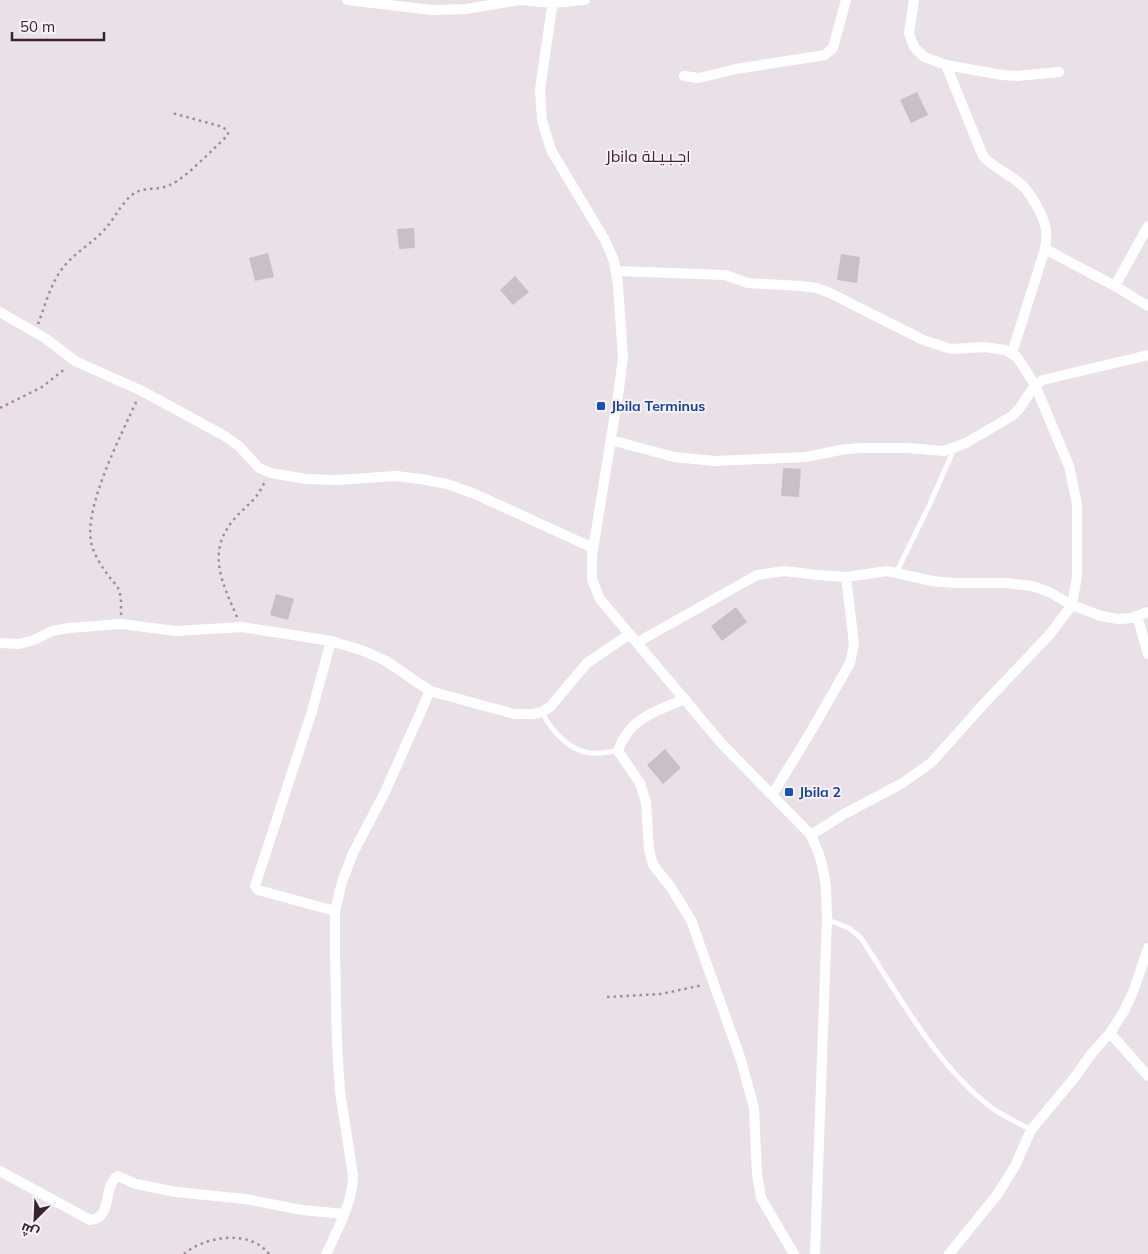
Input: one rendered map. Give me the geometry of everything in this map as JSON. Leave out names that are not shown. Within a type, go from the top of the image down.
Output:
[{"type":"street","points":[[347,0],[432,10],[466,10],[520,0],[553,2],[585,0]]},
{"type":"street","points":[[684,76],[699,78],[736,69],[825,54],[833,48],[846,0]]},
{"type":"street","points":[[914,0],[909,33],[914,47],[924,57],[946,65],[1009,76],[1059,72]]},
{"type":"street","points":[[553,2],[540,90],[542,120],[551,150],[605,240],[614,261],[618,285],[623,357],[593,548],[592,578],[600,599],[722,744],[811,835],[823,869],[826,887],[827,919],[815,1254]]},
{"type":"street","points":[[946,65],[983,156],[992,166],[1018,181],[1032,197],[1046,228],[1045,249],[1012,353]]},
{"type":"street","points":[[1115,286],[1148,226]]},
{"type":"street","points":[[1045,249],[1115,286],[1148,306]]},
{"type":"street","points":[[616,271],[725,275],[748,283],[817,288],[938,346],[951,349],[985,347],[1012,353],[1021,362],[1035,385],[1069,466],[1077,504],[1077,576],[1072,606],[1050,634],[931,763],[900,784],[844,814],[811,835]]},
{"type":"street","points":[[0,312],[35,332],[75,361],[142,391],[223,435],[239,446],[260,468],[270,473],[306,479],[338,480],[396,476],[421,478],[447,484],[475,494],[593,548]]},
{"type":"street","points":[[611,440],[674,457],[715,461],[806,457],[860,448],[908,448],[944,451],[954,448],[1012,416],[1035,385],[1043,380],[1148,355]]},
{"type":"street","points":[[638,642],[757,575],[784,571],[846,577],[886,571],[955,583],[1006,583],[1032,586],[1049,592],[1072,606],[1101,616],[1118,619],[1138,616],[1148,612]]},
{"type":"street","points":[[772,795],[850,663],[854,644],[846,577]]},
{"type":"street","points":[[1138,616],[1148,654]]},
{"type":"street","points":[[0,643],[19,644],[34,640],[52,631],[69,628],[121,624],[176,631],[242,627],[331,641],[364,651],[386,661],[430,692],[514,714],[533,714],[542,712],[551,706],[587,664],[630,634]]},
{"type":"street","points":[[331,641],[312,711],[255,886],[258,890],[336,911]]},
{"type":"street","points":[[326,1254],[344,1214],[353,1187],[353,1175],[340,1092],[337,1052],[334,954],[336,911],[342,882],[353,854],[384,794],[430,692]]},
{"type":"street","points":[[685,699],[643,716],[632,726],[618,750],[640,783],[646,802],[649,850],[653,864],[670,886],[691,920],[741,1060],[754,1108],[757,1174],[761,1198],[794,1254]]},
{"type":"street","points":[[949,1254],[997,1195],[1015,1166],[1031,1130],[1075,1077],[1124,1012],[1148,948]]},
{"type":"street","points":[[1110,1032],[1148,1076]]},
{"type":"street","points":[[0,1171],[90,1220],[98,1218],[104,1211],[113,1181],[118,1176],[136,1184],[176,1192],[344,1214]]},
{"type":"lane","points":[[896,573],[929,506],[954,448]]},
{"type":"lane","points":[[542,712],[554,733],[576,748],[597,753],[618,750]]},
{"type":"lane","points":[[827,919],[849,928],[861,938],[915,1021],[961,1080],[988,1106],[1031,1130]]},
{"type":"path","points":[[35,332],[59,273],[82,248],[104,232],[127,199],[135,192],[145,189],[162,188],[179,180],[228,135],[227,129],[223,127],[172,113]]},
{"type":"path","points":[[0,408],[42,387],[75,361]]},
{"type":"path","points":[[121,624],[121,598],[118,587],[92,548],[90,518],[116,445],[142,391]]},
{"type":"path","points":[[242,627],[220,574],[218,547],[221,538],[231,523],[256,496],[270,473]]},
{"type":"path","points":[[607,997],[661,994],[714,983]]},
{"type":"path","points":[[184,1254],[201,1244],[219,1238],[236,1238],[248,1241],[260,1246],[269,1254]]},
{"type":"building","points":[[917,92],[928,115],[911,123],[900,100]]},
{"type":"building","points":[[414,228],[415,248],[399,249],[397,229]]},
{"type":"building","points":[[268,253],[274,277],[255,281],[249,258]]},
{"type":"building","points":[[841,254],[860,257],[857,283],[837,280]]},
{"type":"building","points":[[515,276],[529,292],[513,305],[500,290]]},
{"type":"building","points":[[783,468],[801,469],[799,497],[781,496]]},
{"type":"building","points":[[276,594],[294,599],[288,620],[270,615]]},
{"type":"building","points":[[736,607],[747,622],[722,641],[711,626]]},
{"type":"building","points":[[665,749],[681,768],[663,784],[647,765]]},
{"type":"place","name":"Jbila Terminus","points":[[601,406]]},
{"type":"place","name":"Jbila 2","points":[[789,792]]},
{"type":"district","name":"Jbila اجـبـيـلة","points":[[648,156]]}]
